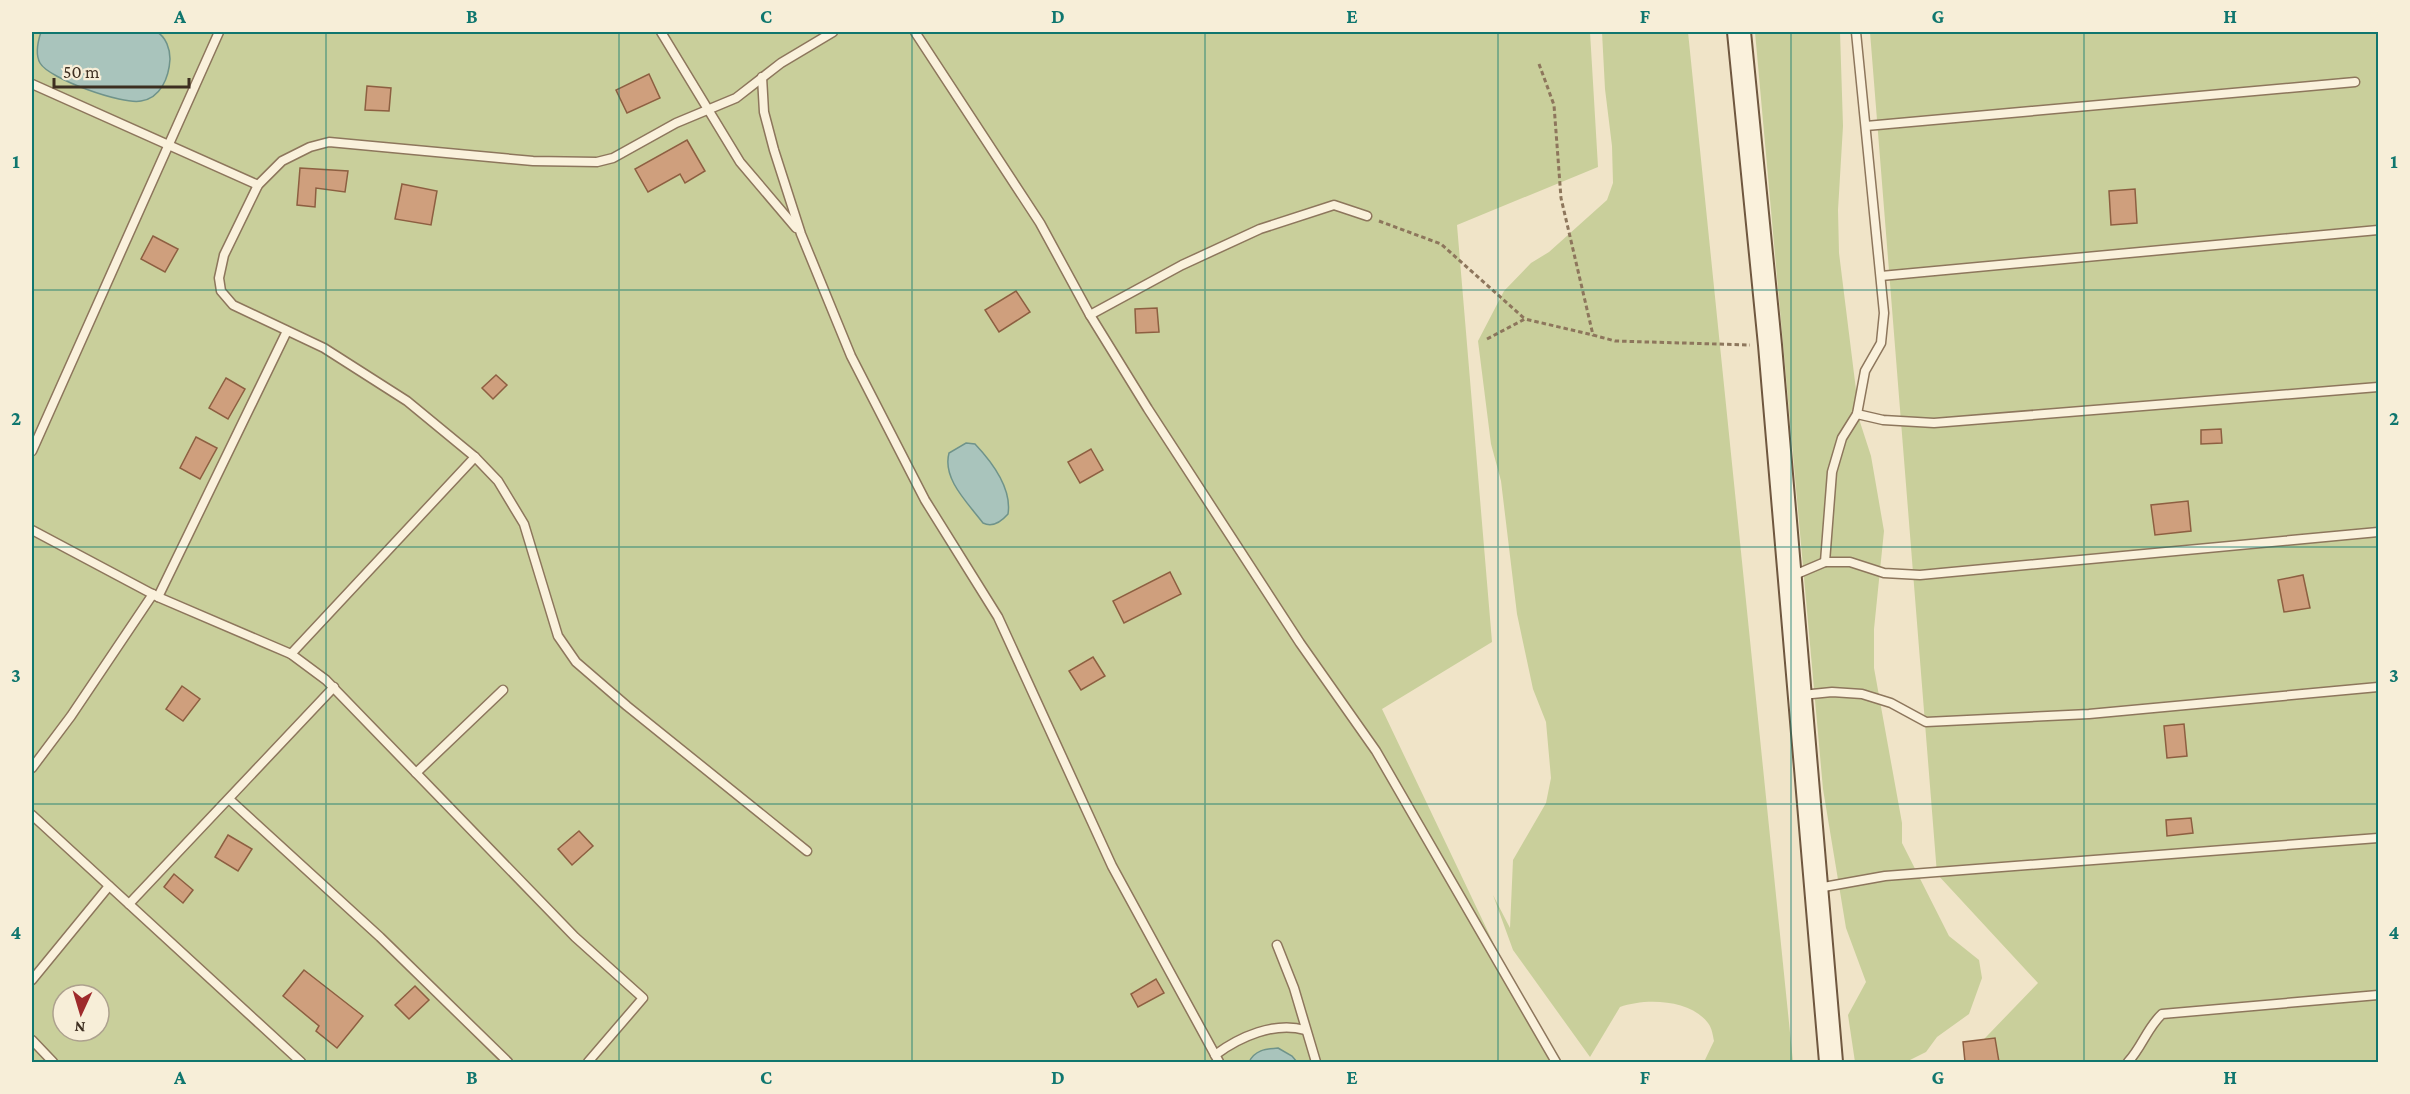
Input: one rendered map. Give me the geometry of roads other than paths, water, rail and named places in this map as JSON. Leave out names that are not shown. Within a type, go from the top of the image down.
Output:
[{"type":"street","points":[[1740,32],[1818,888],[1831,1062]]},
{"type":"lane","points":[[32,451],[219,32]]},
{"type":"lane","points":[[661,32],[740,162],[801,234]]},
{"type":"lane","points":[[807,850],[627,706],[576,662],[558,636],[524,524],[498,482],[475,457],[407,401],[324,348],[233,305],[221,291],[219,278],[224,255],[258,185],[282,161],[310,147],[329,142],[533,161],[597,162],[613,158],[676,123],[736,98],[762,77],[832,32]]},
{"type":"lane","points":[[915,32],[1040,223],[1090,315],[1300,643],[1376,751],[1556,1062]]},
{"type":"lane","points":[[1825,562],[1832,472],[1842,438],[1857,414],[1865,371],[1881,343],[1884,313],[1856,32]]},
{"type":"lane","points":[[762,77],[764,111],[801,234],[851,356],[925,500],[998,617],[1112,866],[1217,1058],[1232,1043],[1264,1031],[1292,1026],[1305,1030]]},
{"type":"lane","points":[[1866,126],[2355,82]]},
{"type":"lane","points":[[32,84],[258,185]]},
{"type":"lane","points":[[1090,315],[1182,266],[1260,229],[1334,205],[1367,216]]},
{"type":"lane","points":[[1881,276],[2379,230]]},
{"type":"lane","points":[[32,768],[156,596],[287,331]]},
{"type":"lane","points":[[1857,414],[1883,420],[1934,423],[2379,387]]},
{"type":"lane","points":[[291,654],[475,457]]},
{"type":"lane","points":[[32,530],[156,596],[291,654],[334,687],[575,937],[643,998],[588,1062]]},
{"type":"lane","points":[[1788,577],[1825,562],[1850,561],[1884,573],[1920,574],[2379,532]]},
{"type":"lane","points":[[129,904],[230,800],[334,687]]},
{"type":"lane","points":[[1800,696],[1832,692],[1863,694],[1891,703],[1926,722],[2089,714],[2379,687]]},
{"type":"lane","points":[[416,773],[503,690]]},
{"type":"lane","points":[[230,800],[380,937],[508,1062]]},
{"type":"lane","points":[[32,814],[302,1062]]},
{"type":"lane","points":[[1818,888],[1885,876],[2379,838]]},
{"type":"lane","points":[[32,980],[109,886]]},
{"type":"lane","points":[[1277,945],[1294,988],[1316,1062]]},
{"type":"lane","points":[[2128,1062],[2138,1052],[2152,1024],[2162,1014],[2379,995]]},
{"type":"lane","points":[[32,1040],[53,1062]]},
{"type":"water","points":[[41,32],[157,32],[165,40],[169,51],[170,59],[166,79],[154,96],[141,101],[119,99],[87,90],[57,76],[40,63],[37,52]]},
{"type":"water","points":[[966,443],[975,444],[994,467],[1004,486],[1008,514],[997,523],[990,525],[983,523],[958,490],[949,472],[949,453]]},
{"type":"water","points":[[1278,1048],[1292,1056],[1297,1062],[1249,1062],[1261,1051]]}]
